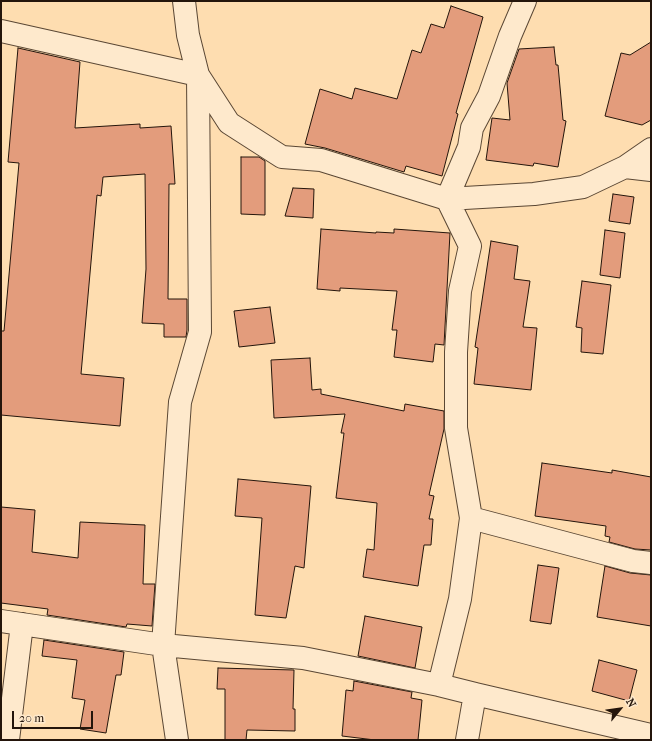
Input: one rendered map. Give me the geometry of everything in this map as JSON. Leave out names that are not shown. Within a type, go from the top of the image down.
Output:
[{"type":"street","points":[[177,740],[163,645],[180,402],[200,332],[198,74],[188,35],[184,1]]},
{"type":"street","points":[[439,685],[460,599],[471,518],[456,428],[456,352],[460,291],[470,246],[448,199],[469,147],[472,128],[489,96],[510,36],[525,1]]},
{"type":"street","points":[[1,31],[198,74],[229,124],[282,157],[321,160],[448,199],[534,194],[583,187],[625,167],[651,149]]},
{"type":"street","points":[[625,167],[651,170]]},
{"type":"street","points":[[471,518],[632,561],[651,563]]},
{"type":"street","points":[[1,621],[163,645],[303,658],[439,685],[651,735]]},
{"type":"street","points":[[8,740],[22,624]]},
{"type":"street","points":[[467,740],[475,694]]},
{"type":"building","points":[[451,6],[483,17],[456,113],[458,114],[442,176],[406,166],[404,172],[325,148],[305,144],[320,89],[352,99],[355,88],[397,99],[412,50],[421,53],[431,24],[444,28]]},
{"type":"building","points":[[651,42],[651,120],[642,125],[605,116],[621,53],[630,55]]},
{"type":"building","points":[[554,47],[556,65],[558,65],[563,120],[566,121],[558,167],[534,163],[533,166],[486,160],[492,118],[510,120],[507,83],[519,49]]},
{"type":"building","points":[[18,48],[80,62],[75,128],[140,124],[140,128],[171,126],[175,184],[169,184],[168,299],[187,299],[186,337],[164,337],[164,324],[142,323],[146,269],[145,174],[103,177],[101,196],[97,195],[81,374],[124,378],[120,426],[1,415],[1,331],[4,331],[19,163],[8,162]]},
{"type":"building","points":[[241,157],[259,157],[265,161],[265,215],[241,214]]},
{"type":"building","points":[[293,188],[314,189],[313,218],[285,216]]},
{"type":"building","points":[[613,194],[634,197],[630,224],[609,221]]},
{"type":"building","points":[[321,229],[376,233],[394,233],[394,229],[450,233],[444,345],[435,344],[433,362],[394,357],[397,330],[392,330],[397,291],[340,288],[340,291],[317,289]]},
{"type":"building","points":[[605,230],[625,233],[620,278],[600,275]]},
{"type":"building","points":[[491,241],[518,246],[514,279],[530,281],[523,327],[537,328],[531,390],[474,384],[478,348],[475,347]]},
{"type":"building","points":[[582,281],[611,285],[603,354],[581,352],[582,328],[576,327]]},
{"type":"building","points":[[270,307],[275,343],[239,347],[234,311]]},
{"type":"building","points":[[310,358],[312,390],[321,389],[321,394],[404,411],[405,404],[444,411],[444,429],[429,495],[434,496],[429,519],[433,519],[431,545],[424,545],[418,586],[363,577],[367,549],[374,550],[377,503],[336,498],[344,433],[341,433],[345,414],[274,418],[271,360]]},
{"type":"building","points":[[542,463],[612,473],[612,470],[651,477],[651,550],[635,549],[609,542],[610,537],[605,536],[606,526],[535,516]]},
{"type":"building","points":[[238,479],[311,486],[304,568],[295,566],[286,618],[255,615],[262,518],[235,516]]},
{"type":"building","points":[[1,507],[35,510],[32,552],[78,558],[80,522],[145,525],[143,584],[155,584],[152,626],[127,624],[126,627],[47,615],[48,609],[1,603]]},
{"type":"building","points":[[538,565],[559,568],[551,624],[530,621]]},
{"type":"building","points":[[605,566],[630,573],[651,575],[651,626],[597,617]]},
{"type":"building","points":[[365,616],[422,627],[415,668],[358,656]]},
{"type":"building","points":[[44,640],[124,652],[121,675],[116,675],[106,733],[80,729],[85,700],[72,698],[77,660],[42,656]]},
{"type":"building","points":[[599,660],[637,670],[629,701],[592,691]]},
{"type":"building","points":[[218,668],[294,670],[293,709],[295,709],[295,731],[247,730],[246,740],[225,740],[225,689],[217,689]]},
{"type":"building","points":[[354,681],[412,692],[411,698],[422,700],[418,740],[375,740],[342,736],[346,690],[353,691]]}]
